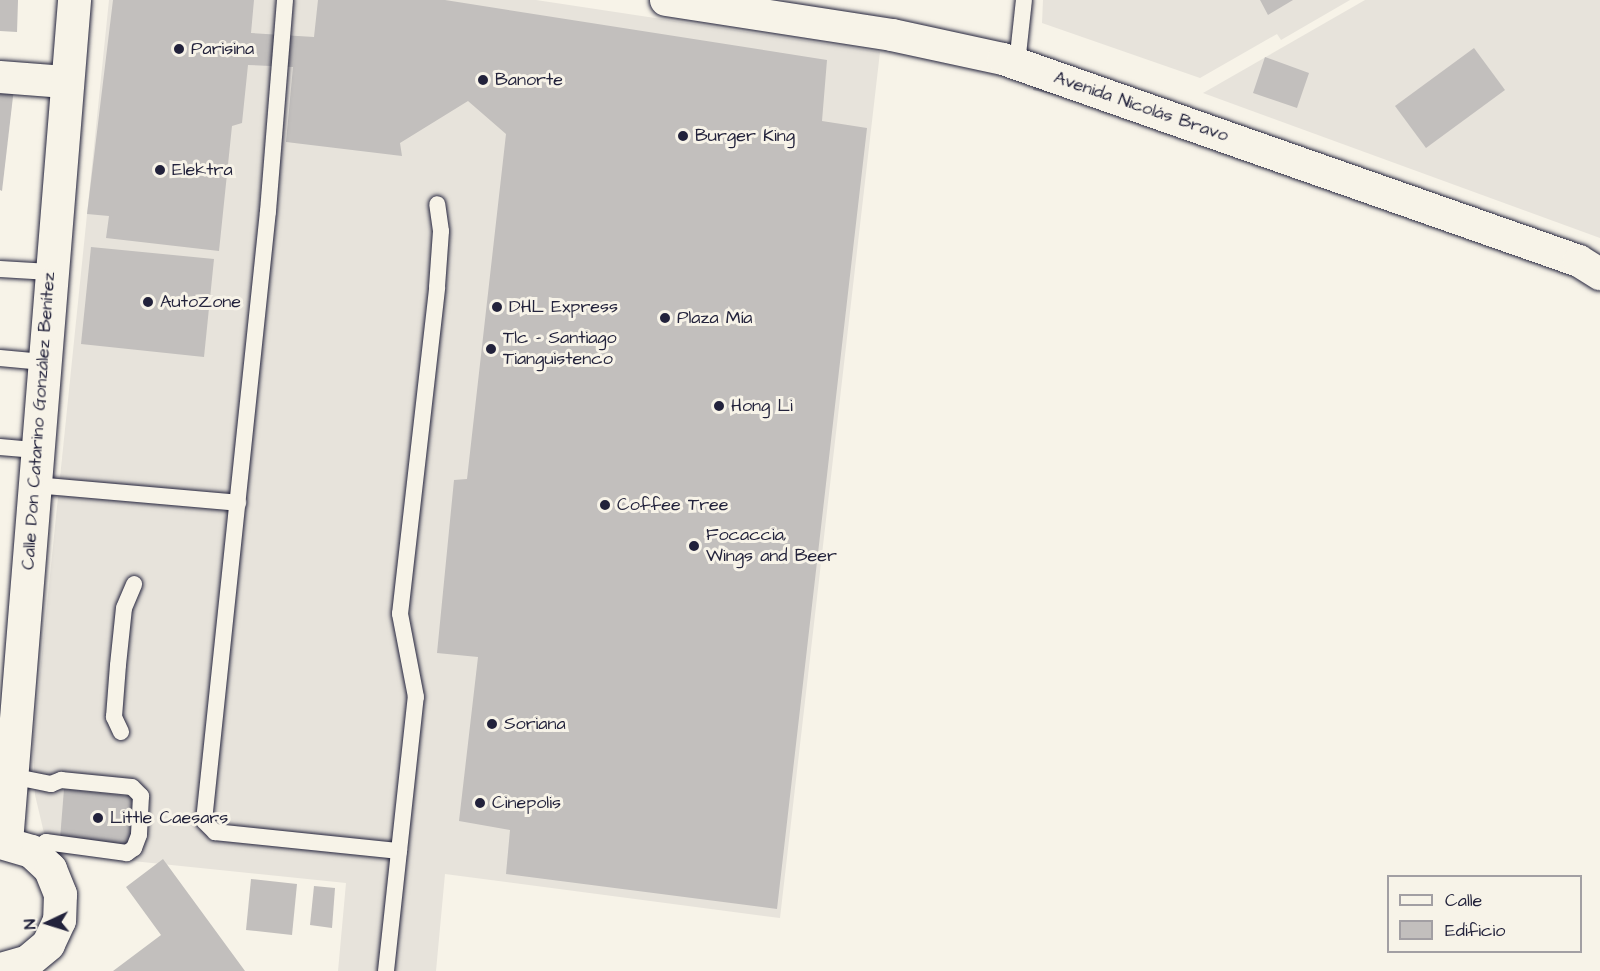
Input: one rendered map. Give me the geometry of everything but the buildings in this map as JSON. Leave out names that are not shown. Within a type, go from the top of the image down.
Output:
[{"type":"main road","name":"Calle Don Catarino González Benítez","points":[[12,845],[11,776],[65,82],[74,0]]},
{"type":"main road","points":[[0,969],[28,961],[48,944],[59,920],[60,894],[50,869],[12,845]]},
{"type":"street","name":"Avenida Nicolás Bravo","points":[[666,0],[892,35],[1017,64],[1579,261],[1600,274]]},
{"type":"street","points":[[0,77],[65,82]]},
{"type":"lane","points":[[285,0],[238,503],[204,821],[215,832],[399,851]]},
{"type":"lane","points":[[1017,64],[1024,0]]},
{"type":"lane","points":[[386,971],[416,698],[400,614],[437,288],[441,231],[437,204]]},
{"type":"lane","points":[[0,269],[50,273]]},
{"type":"lane","points":[[0,358],[43,362]]},
{"type":"lane","points":[[0,447],[36,450]]},
{"type":"lane","points":[[34,485],[238,503]]},
{"type":"lane","points":[[121,732],[114,717],[123,608],[134,584]]},
{"type":"lane","points":[[11,776],[51,784],[62,780],[132,787],[141,795],[139,835],[134,848],[127,853],[46,842],[12,845]]},
{"type":"shaded area","name":"Plaza Mía","points":[[109,0],[536,0],[880,52],[780,918],[445,874],[436,971],[338,971],[346,883],[65,854],[44,833],[35,795],[33,741]]},
{"type":"shaded area","points":[[1043,0],[1350,0],[1281,40],[1277,34],[1200,78],[1042,23]]},
{"type":"shaded area","points":[[1365,0],[1600,0],[1600,238],[1203,93]]},
{"type":"place","name":"Parisina","points":[[179,49]]},
{"type":"place","name":"Banorte","points":[[483,80]]},
{"type":"place","name":"Burger King","points":[[683,136]]},
{"type":"place","name":"Elektra","points":[[160,170]]},
{"type":"place","name":"AutoZone","points":[[148,302]]},
{"type":"place","name":"DHL Express","points":[[497,307]]},
{"type":"place","name":"Plaza Mía","points":[[665,318]]},
{"type":"place","name":"Tlc - Santiago Tianguistenco","points":[[491,349]]},
{"type":"place","name":"Hong Li","points":[[719,406]]},
{"type":"place","name":"Coffee Tree","points":[[605,505]]},
{"type":"place","name":"Focaccia, Wings and Beer","points":[[694,546]]},
{"type":"place","name":"Soriana","points":[[492,724]]},
{"type":"place","name":"Cinepolis","points":[[480,803]]},
{"type":"place","name":"Little Caesars","points":[[98,818]]}]
